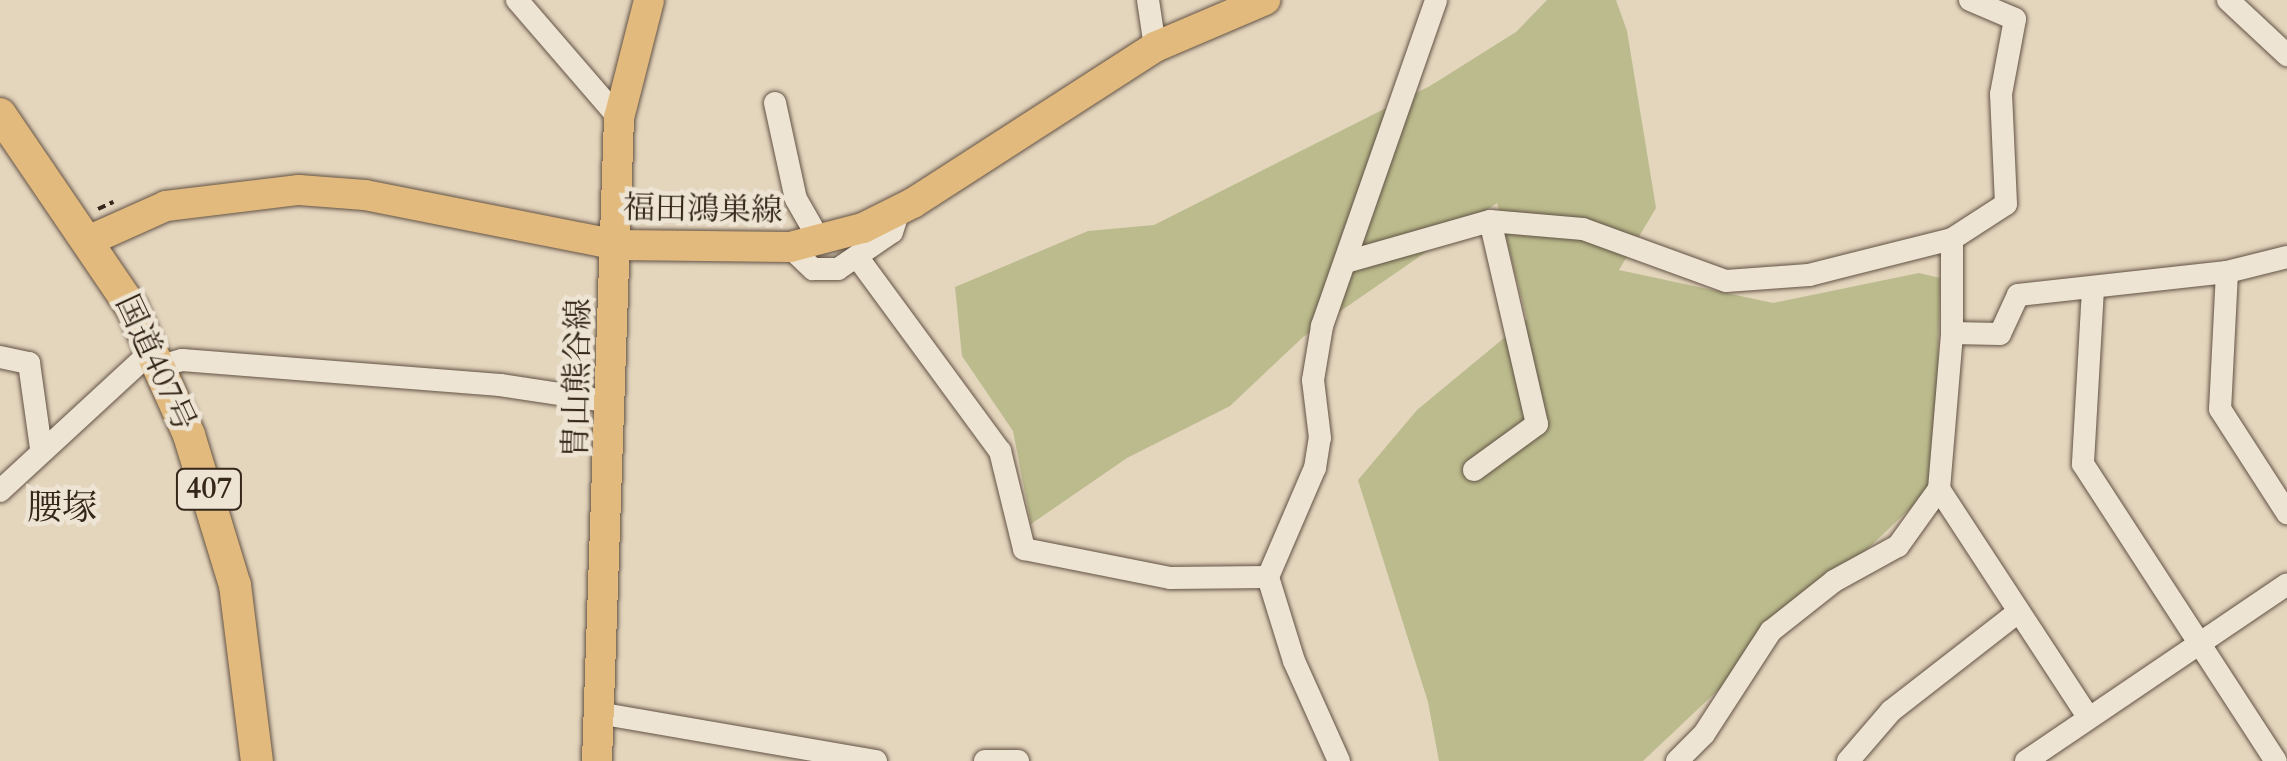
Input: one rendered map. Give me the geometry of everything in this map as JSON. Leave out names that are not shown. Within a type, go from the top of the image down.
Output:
[{"type":"highway","name":"国道407号","points":[[0,114],[90,240],[157,358],[227,551],[254,697],[257,761]]},
{"type":"main road","name":"胄山熊谷線","points":[[598,761],[604,714],[619,118],[649,0]]},
{"type":"main road","name":"福田鴻巣線","points":[[90,240],[166,206],[299,190],[365,195],[617,245],[805,244],[899,210],[1156,47],[1266,0]]},
{"type":"street","points":[[518,0],[619,118]]},
{"type":"street","points":[[1148,0],[1156,47]]},
{"type":"street","points":[[1339,761],[1294,661],[1268,577],[1315,468],[1320,438],[1313,380],[1322,326],[1436,0]]},
{"type":"street","points":[[1346,262],[1490,221],[1584,229],[1726,281],[1809,275],[1952,239],[2006,204],[2001,94],[2015,19],[1970,0]]},
{"type":"street","points":[[2228,0],[2287,55]]},
{"type":"street","points":[[775,103],[813,269],[838,269],[858,258],[892,232],[899,210]]},
{"type":"street","points":[[1474,470],[1536,424],[1490,221]]},
{"type":"street","points":[[1677,761],[1704,734],[1780,621],[1898,546],[1939,490],[1952,333],[1952,239]]},
{"type":"street","points":[[1952,333],[2000,334],[2018,295],[2093,290],[2228,272],[2287,257]]},
{"type":"street","points":[[858,258],[1000,451],[1024,549],[1170,578],[1268,577]]},
{"type":"street","points":[[2228,272],[2220,409],[2287,513]]},
{"type":"street","points":[[2093,290],[2083,464],[2277,761],[2287,755]]},
{"type":"street","points":[[0,357],[30,363],[41,448]]},
{"type":"street","points":[[0,491],[41,448],[157,358],[500,386],[613,402]]},
{"type":"street","points":[[1939,490],[2088,715]]},
{"type":"street","points":[[2026,761],[2088,715],[2287,584]]},
{"type":"street","points":[[1848,761],[1891,711],[2018,612]]},
{"type":"street","points":[[604,714],[876,761]]},
{"type":"street","points":[[985,761],[1018,761]]},
{"type":"green space","points":[[1547,0],[1616,0],[1627,31],[1656,208],[1619,270],[1773,303],[1919,273],[1940,278],[1935,485],[1643,761],[1439,761],[1428,702],[1358,480],[1417,410],[1527,319],[1497,203],[1303,337],[1230,406],[1127,458],[1031,524],[1013,431],[962,356],[955,287],[1088,231],[1154,225],[1430,86],[1516,32]]},
{"type":"district","name":"腰塚","points":[[62,508]]}]
